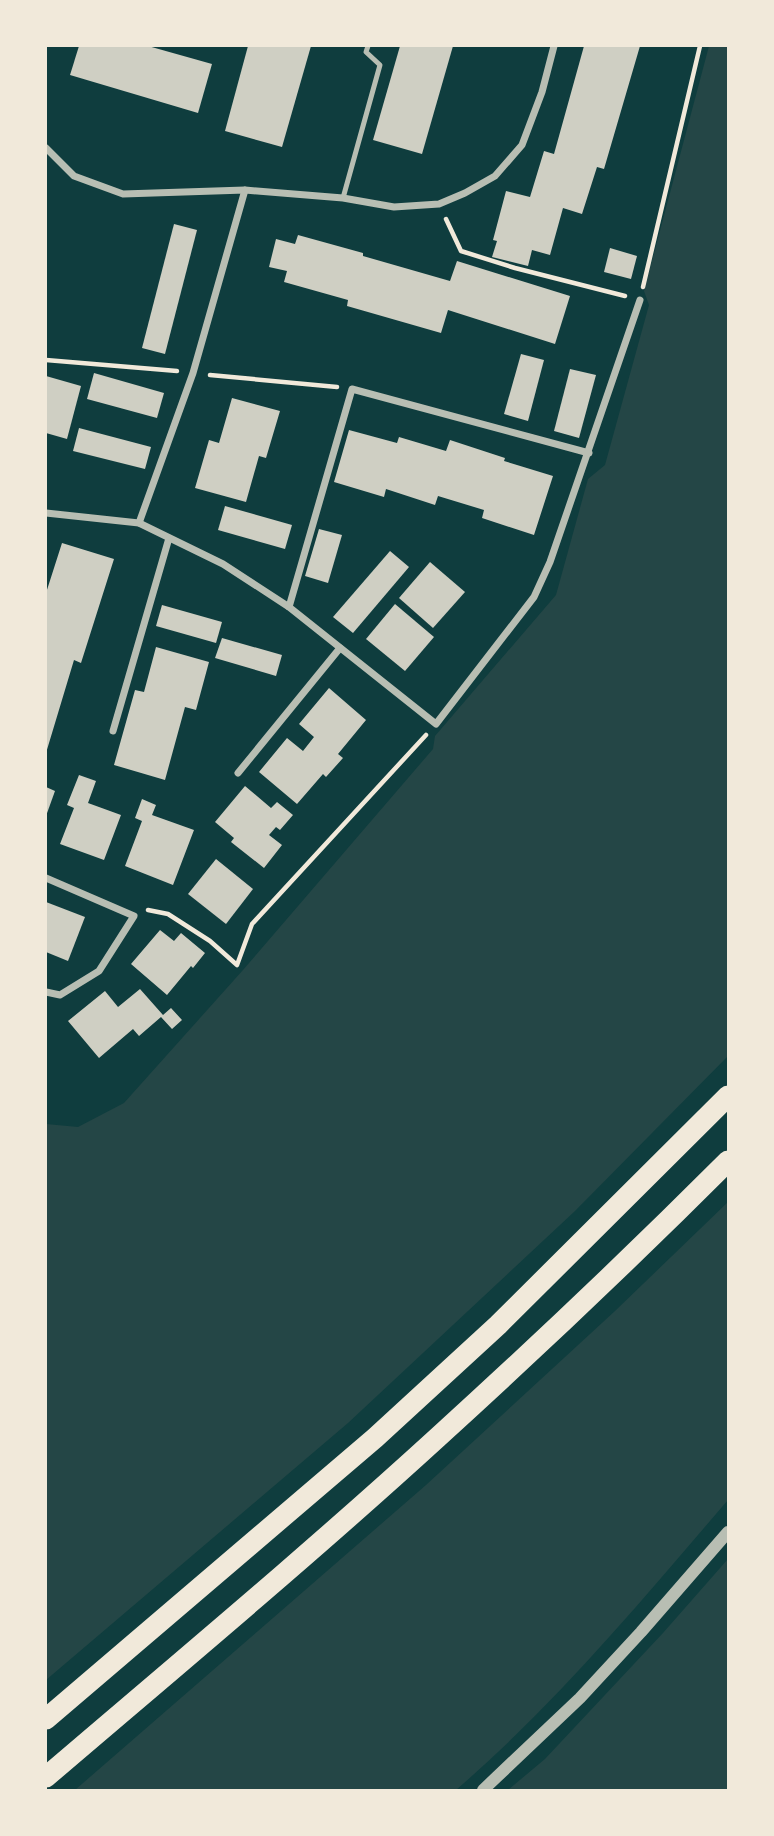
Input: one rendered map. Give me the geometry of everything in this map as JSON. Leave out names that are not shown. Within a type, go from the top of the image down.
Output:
[{"type":"highway","points":[[46,1719],[395,1420],[498,1325],[729,1096]]},
{"type":"highway","points":[[46,1777],[289,1570],[438,1438],[729,1161]]},
{"type":"street","points":[[46,148],[74,176],[123,194],[245,190],[343,198],[394,207],[439,204],[495,176],[522,145],[542,92],[554,46]]},
{"type":"street","points":[[139,523],[193,373],[245,190]]},
{"type":"street","points":[[46,514],[139,523],[223,564],[289,607],[436,724],[534,597],[550,562],[589,453],[640,300]]},
{"type":"street","points":[[289,607],[352,389],[589,453]]},
{"type":"street","points":[[113,731],[169,538]]},
{"type":"street","points":[[238,773],[341,648]]},
{"type":"street","points":[[46,878],[134,916],[99,971],[60,995],[46,992]]},
{"type":"street","points":[[483,1790],[580,1699],[729,1532]]},
{"type":"lane","points":[[343,198],[380,65],[366,52],[368,46]]},
{"type":"path","points":[[439,204],[461,251],[515,268],[640,300],[700,46]]},
{"type":"path","points":[[134,916],[142,909],[169,914],[210,941],[237,965],[252,924],[436,724]]},
{"type":"shaded area","points":[[709,46],[728,46],[728,1056],[575,1211],[348,1423],[46,1680],[46,1124],[78,1127],[124,1103],[243,970],[433,749],[435,736],[556,595],[588,479],[605,465],[649,305],[644,291]]},
{"type":"shaded area","points":[[728,1202],[728,1500],[598,1650],[493,1757],[456,1790],[75,1790],[426,1485],[615,1311]]},
{"type":"shaded area","points":[[728,1559],[728,1790],[508,1790],[545,1759]]},
{"type":"building","points":[[79,46],[148,46],[212,64],[198,113],[70,75]]},
{"type":"building","points":[[248,46],[311,46],[282,147],[225,131]]},
{"type":"building","points":[[400,46],[453,46],[422,154],[373,140]]},
{"type":"building","points":[[584,46],[640,46],[604,169],[597,167],[582,214],[563,208],[550,255],[532,250],[528,266],[492,257],[497,241],[493,240],[506,191],[530,197],[544,151],[554,154]]},
{"type":"building","points":[[174,224],[197,230],[165,354],[142,348]]},
{"type":"building","points":[[298,235],[450,281],[457,261],[570,296],[555,344],[448,310],[441,333],[347,306],[348,300],[284,282],[287,271],[269,267],[276,239],[295,244]]},
{"type":"building","points":[[610,248],[637,256],[631,279],[604,272]]},
{"type":"building","points":[[521,354],[544,360],[528,421],[504,414]]},
{"type":"building","points":[[570,369],[596,375],[579,438],[554,431]]},
{"type":"building","points":[[94,373],[164,393],[157,418],[87,399]]},
{"type":"building","points":[[46,376],[81,386],[67,439],[46,433]]},
{"type":"building","points":[[232,398],[280,411],[266,458],[259,456],[246,502],[195,488],[209,440],[219,443]]},
{"type":"building","points":[[79,428],[151,447],[145,469],[73,451]]},
{"type":"building","points":[[349,430],[397,443],[399,437],[446,451],[450,440],[553,476],[534,535],[482,518],[484,510],[438,496],[435,505],[386,489],[384,497],[334,482]]},
{"type":"building","points":[[225,506],[292,525],[285,549],[218,530]]},
{"type":"building","points":[[319,529],[342,535],[328,583],[305,576]]},
{"type":"building","points":[[62,543],[114,559],[81,663],[74,660],[46,753],[46,593]]},
{"type":"building","points":[[390,551],[409,567],[353,633],[333,617]]},
{"type":"building","points":[[430,562],[465,592],[433,628],[399,598]]},
{"type":"building","points":[[395,604],[434,637],[405,671],[366,639]]},
{"type":"building","points":[[162,605],[222,622],[216,643],[156,626]]},
{"type":"building","points":[[222,638],[282,655],[276,676],[215,658]]},
{"type":"building","points":[[156,647],[209,662],[196,710],[185,707],[165,780],[114,765],[135,690],[144,692]]},
{"type":"building","points":[[329,688],[366,720],[338,754],[343,758],[326,777],[323,774],[297,804],[259,772],[287,738],[303,751],[314,737],[299,724]]},
{"type":"building","points":[[79,775],[96,781],[88,803],[121,815],[104,860],[60,844],[74,808],[67,805]]},
{"type":"building","points":[[245,786],[271,808],[277,802],[293,815],[280,830],[276,827],[269,835],[282,845],[264,868],[231,842],[234,838],[215,822]]},
{"type":"building","points":[[46,787],[55,791],[46,816]]},
{"type":"building","points":[[142,799],[156,805],[152,815],[194,830],[173,885],[125,866],[142,821],[135,818]]},
{"type":"building","points":[[216,859],[253,889],[226,924],[188,894]]},
{"type":"building","points":[[46,902],[85,917],[68,961],[46,952]]},
{"type":"building","points":[[160,930],[174,941],[181,933],[205,953],[167,995],[131,964]]},
{"type":"building","points":[[140,989],[163,1015],[171,1008],[182,1020],[172,1029],[161,1017],[139,1036],[133,1029],[99,1058],[68,1021],[105,991],[118,1007]]}]
